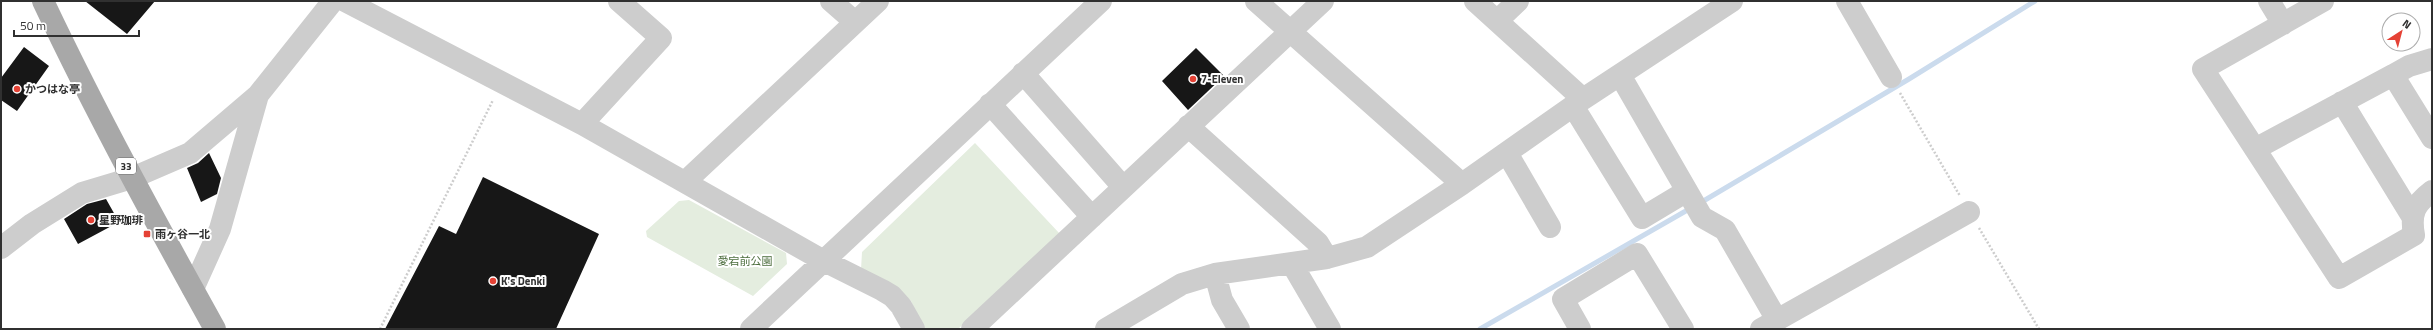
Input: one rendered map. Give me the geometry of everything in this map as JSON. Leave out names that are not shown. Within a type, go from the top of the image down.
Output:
[{"type":"main road","name":"33","points":[[43,1],[75,68],[132,178],[215,329]]},
{"type":"street","points":[[1,248],[32,224],[82,193],[132,178],[190,153],[258,95],[333,1]]},
{"type":"street","points":[[345,1],[582,124],[824,261],[892,296],[901,306],[914,329]]},
{"type":"street","points":[[582,124],[661,38],[619,1]]},
{"type":"street","points":[[831,1],[855,22]]},
{"type":"street","points":[[686,182],[878,1]]},
{"type":"street","points":[[1256,1],[1462,184]]},
{"type":"street","points":[[972,329],[1323,1]]},
{"type":"street","points":[[1475,1],[1497,21],[1578,103],[1642,218],[1686,191]]},
{"type":"street","points":[[1497,21],[1518,1]]},
{"type":"street","points":[[1106,329],[1182,284],[1215,274],[1327,258],[1367,247],[1462,184],[1578,103],[1732,1]]},
{"type":"street","points":[[1847,1],[1891,77]]},
{"type":"street","points":[[2269,1],[2283,24]]},
{"type":"street","points":[[2323,1],[2203,69],[2338,278],[2414,235],[2413,218],[2418,202],[2432,192]]},
{"type":"street","points":[[750,329],[1024,73],[1096,3]]},
{"type":"street","points":[[2255,149],[2409,66],[2432,59]]},
{"type":"street","points":[[1024,73],[1123,187]]},
{"type":"street","points":[[1620,75],[1702,217],[1725,230],[1769,324],[1969,212]]},
{"type":"street","points":[[2393,75],[2432,138]]},
{"type":"street","points":[[193,290],[220,229],[258,95]]},
{"type":"street","points":[[2342,102],[2413,218]]},
{"type":"street","points":[[990,104],[1092,217]]},
{"type":"street","points":[[1188,126],[1318,242],[1327,258]]},
{"type":"street","points":[[1507,153],[1550,228]]},
{"type":"street","points":[[1580,329],[1563,299],[1637,254],[1684,329]]},
{"type":"street","points":[[1292,264],[1330,329]]},
{"type":"street","points":[[1215,274],[1222,300],[1239,329]]},
{"type":"path","points":[[380,329],[502,82]]},
{"type":"green space","points":[[975,143],[1060,234],[958,329],[923,329],[911,301],[902,293],[861,270],[862,252]]},
{"type":"green space","name":"愛宕前公園","points":[[689,200],[786,253],[787,264],[753,296],[647,237],[646,231],[679,201]]},
{"type":"building","points":[[85,1],[155,1],[127,34]]},
{"type":"building","name":"かつはな亭","points":[[24,47],[49,66],[17,111],[1,100],[1,78]]},
{"type":"building","name":"7-Eleven","points":[[1196,48],[1224,76],[1188,110],[1162,81]]},
{"type":"building","points":[[209,153],[221,178],[217,194],[201,202],[187,168],[198,163]]},
{"type":"building","name":"K's Denki","points":[[483,177],[599,234],[556,329],[385,329],[439,226],[456,234]]},
{"type":"building","name":"星野珈琲","points":[[106,199],[119,222],[78,244],[64,219],[87,204]]},
{"type":"waterway","points":[[1700,203],[1909,79],[2035,1]]},
{"type":"waterway","points":[[1480,329],[1691,208]]},
{"type":"place","name":"7-Eleven","points":[[1193,79]]},
{"type":"place","name":"かつはな亭","points":[[17,89]]},
{"type":"place","name":"星野珈琲","points":[[91,220]]},
{"type":"place","name":"雨ヶ谷一北","points":[[147,234]]},
{"type":"place","name":"K's Denki","points":[[493,281]]}]
